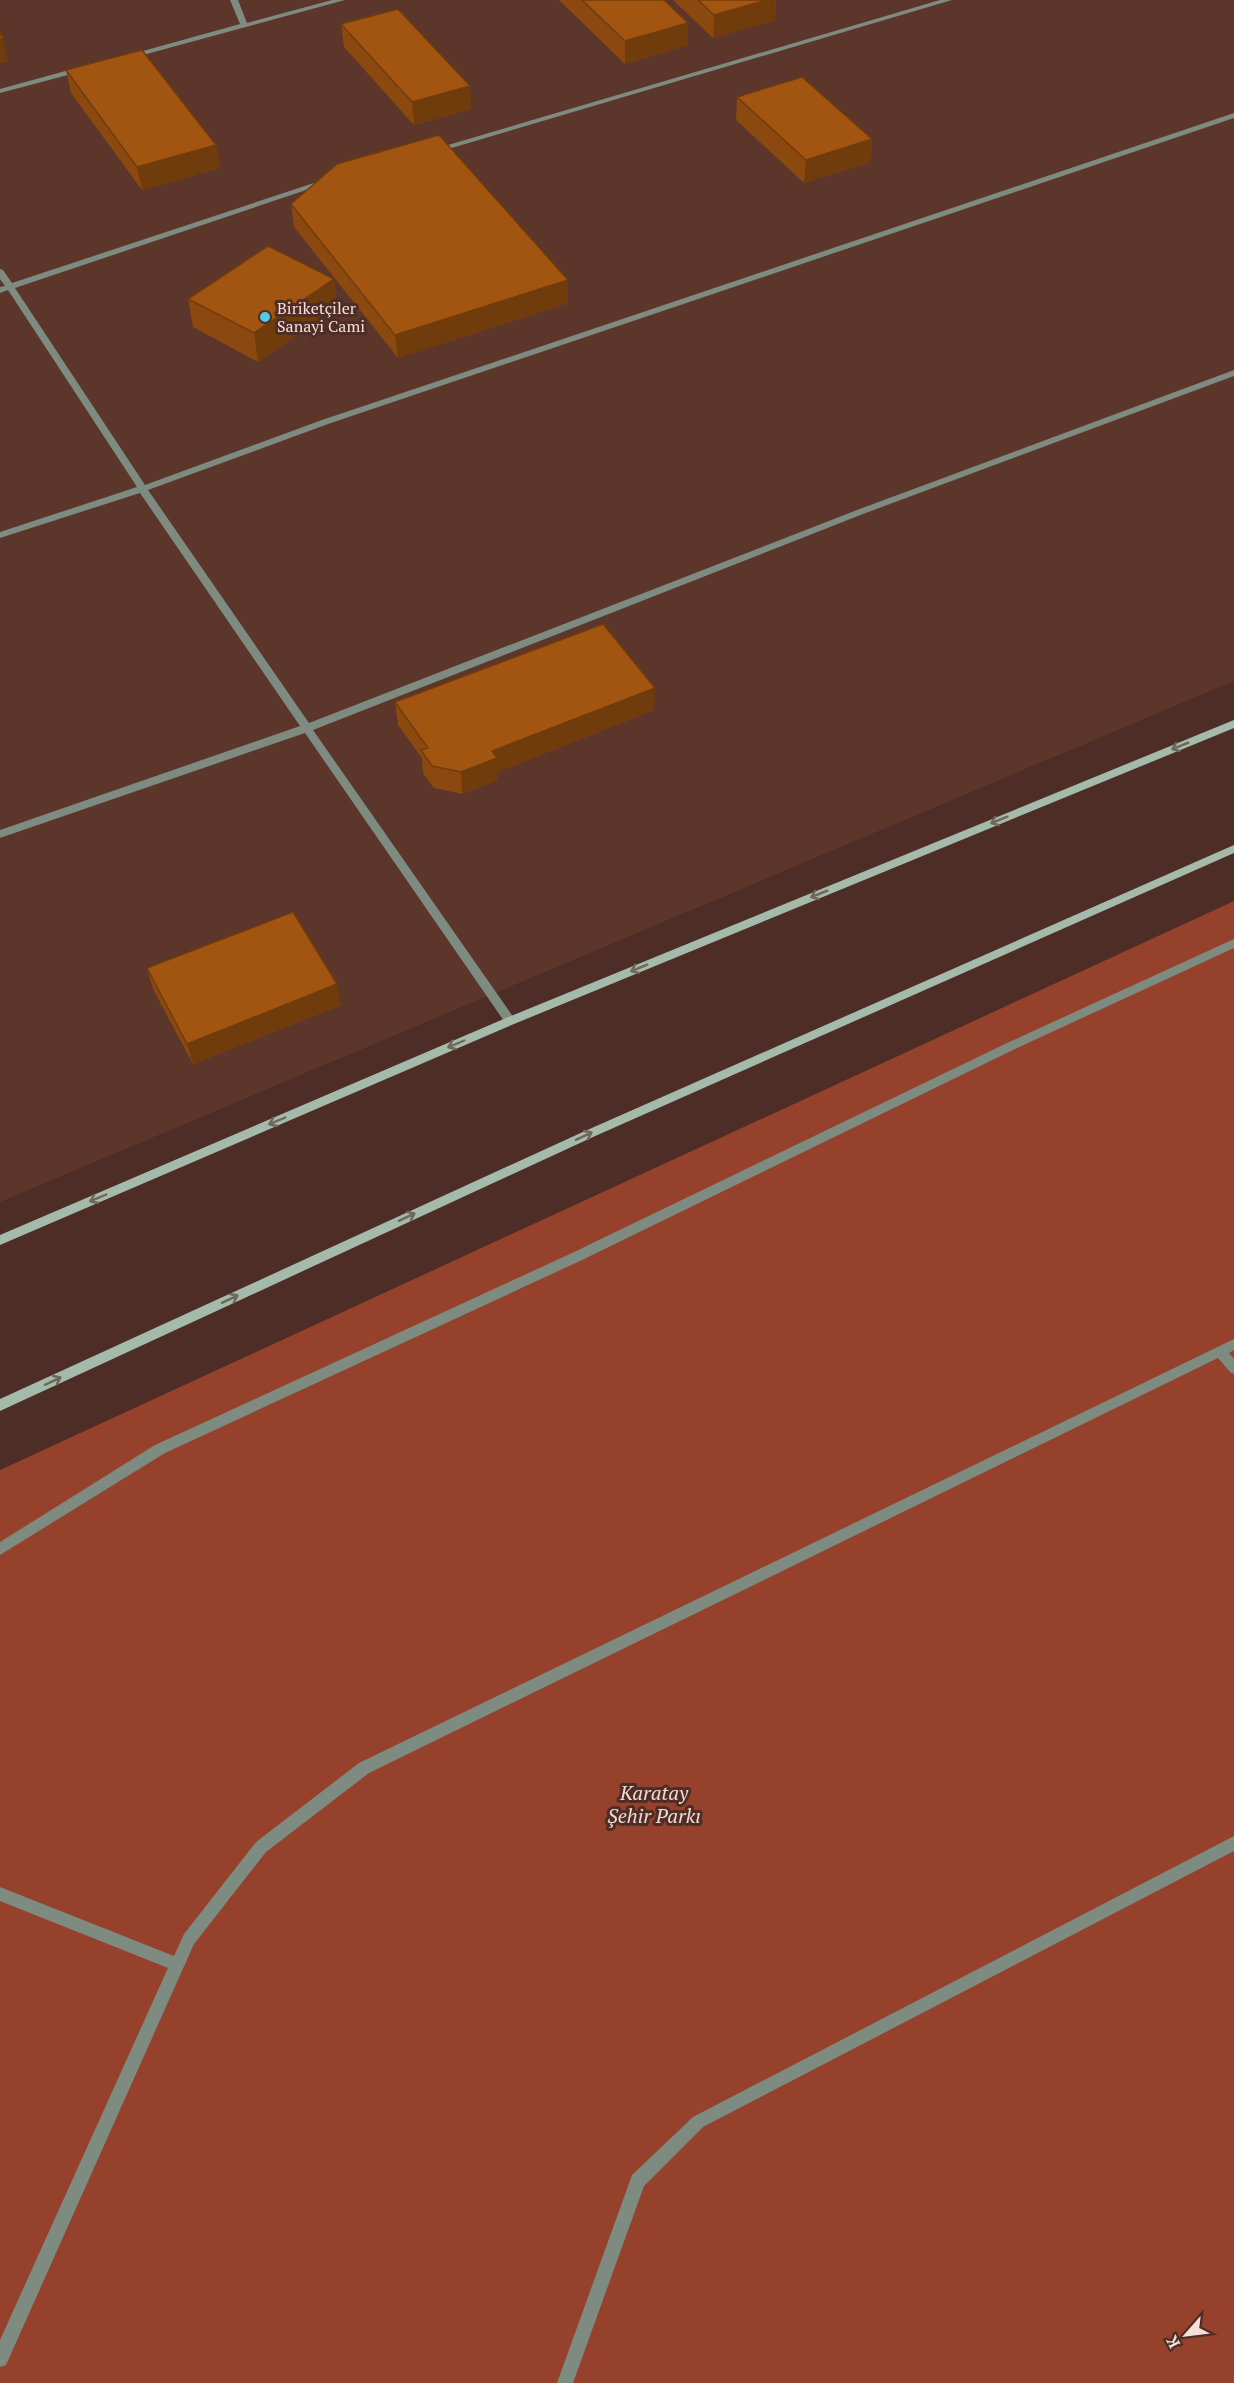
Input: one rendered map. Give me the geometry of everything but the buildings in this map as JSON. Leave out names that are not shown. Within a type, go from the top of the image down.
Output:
[{"type":"main road","points":[[0,1240],[510,1021],[1234,724]]},
{"type":"main road","points":[[0,1406],[589,1134],[1234,849]]},
{"type":"lane","points":[[234,0],[244,26]]},
{"type":"lane","points":[[122,58],[340,0]]},
{"type":"lane","points":[[420,155],[948,0]]},
{"type":"lane","points":[[0,91],[89,67]]},
{"type":"lane","points":[[0,535],[142,489],[325,422],[1234,115]]},
{"type":"lane","points":[[5,289],[340,178]]},
{"type":"lane","points":[[0,272],[5,289],[510,1021]]},
{"type":"lane","points":[[0,834],[307,728],[849,516],[1234,373]]},
{"type":"lane","points":[[0,1549],[160,1449],[576,1257],[1011,1046],[1234,943]]},
{"type":"lane","points":[[0,2359],[189,1939],[261,1847],[364,1768],[1234,1344]]},
{"type":"lane","points":[[1220,1351],[1234,1368]]},
{"type":"lane","points":[[565,2383],[638,2181],[698,2122],[1234,1843]]},
{"type":"lane","points":[[0,1894],[177,1965]]},
{"type":"shaded area","points":[[0,0],[1234,0],[1234,681],[0,1202]]},
{"type":"green space","name":"Karatay Şehir Parkı","points":[[1234,901],[1234,2383],[0,2383],[0,1470]]},
{"type":"place","name":"Biriketçiler Sanayi Cami","points":[[265,317]]}]
